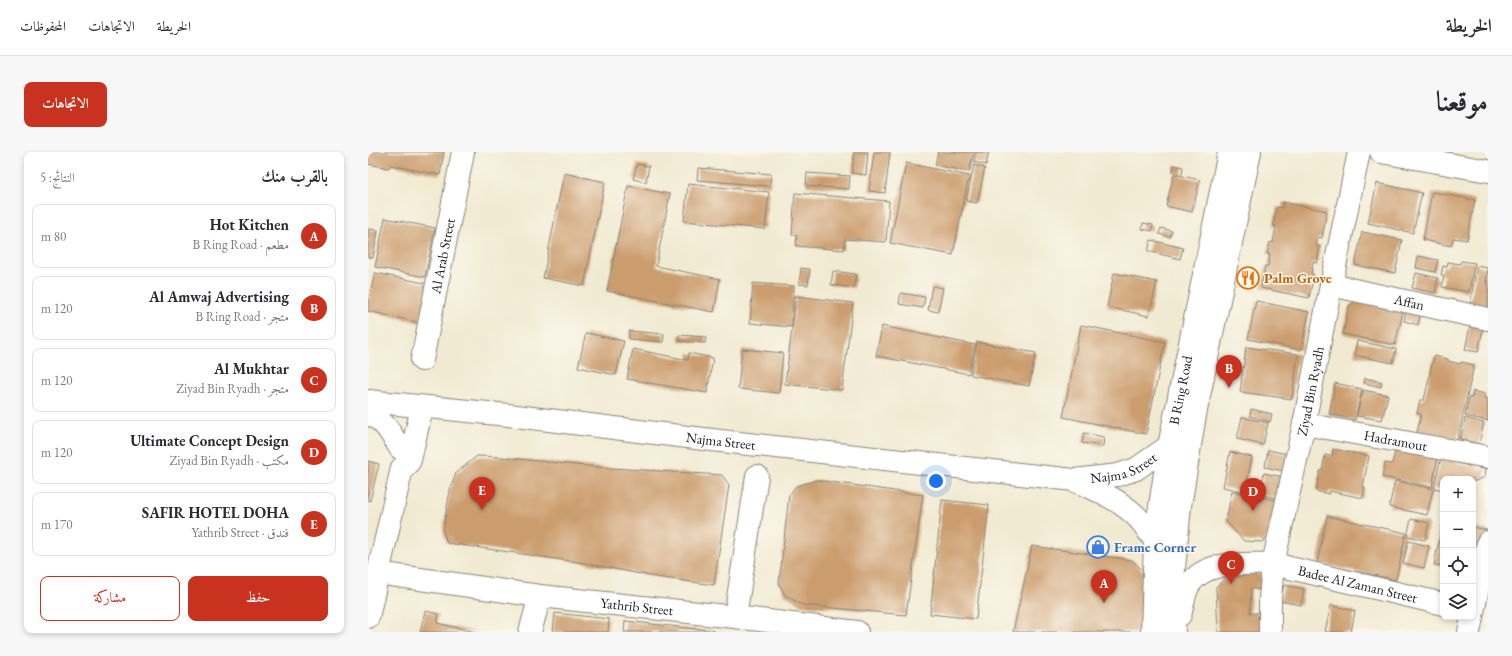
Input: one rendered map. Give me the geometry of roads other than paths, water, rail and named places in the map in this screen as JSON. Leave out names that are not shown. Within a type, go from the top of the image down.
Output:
[{"type":"street","name":"Al Arab Street","points":[[422,360],[463,152]]},
{"type":"street","name":"Ziyad Bin Ryadh","points":[[1270,632],[1270,599],[1273,564],[1304,424],[1359,152]]},
{"type":"street","points":[[1381,152],[1416,155],[1488,171]]},
{"type":"street","name":"B Ring Road","points":[[1152,632],[1155,540],[1168,446],[1247,154]]},
{"type":"street","name":"B Ring Road","points":[[1174,632],[1173,579],[1181,499],[1195,415],[1247,154]]},
{"type":"street","name":"Affan","points":[[1331,285],[1488,319]]},
{"type":"street","points":[[401,458],[407,465],[410,460],[416,406]]},
{"type":"street","name":"Najma Street","points":[[371,408],[416,406],[508,415],[690,438],[1074,480],[1118,475],[1136,470],[1168,446]]},
{"type":"street","name":"Najma Street","points":[[371,408],[383,422],[401,458]]},
{"type":"street","name":"Hadramout","points":[[1304,424],[1488,457]]},
{"type":"street","points":[[368,617],[401,458]]},
{"type":"street","points":[[735,616],[757,476]]},
{"type":"street","name":"Najma Street","points":[[1074,480],[1122,504],[1136,516],[1155,540]]},
{"type":"street","points":[[1476,597],[1488,542]]},
{"type":"street","name":"Badee Al Zaman Street","points":[[1177,632],[1180,615],[1189,586],[1199,574],[1214,568],[1236,563],[1273,564],[1440,603]]},
{"type":"street","name":"Yathrib Street","points":[[377,574],[540,596],[735,616],[857,632]]},
{"type":"street","points":[[530,632],[540,596]]},
{"type":"street","points":[[1469,632],[1471,620]]},
{"type":"place","name":"Palm Grove","points":[[1248,278]]},
{"type":"place","name":"Al Amwaj Advertising","points":[[1229,388]]},
{"type":"place","name":"SAFIR HOTEL DOHA","points":[[482,510]]},
{"type":"place","name":"Ultimate Concept Design","points":[[1253,511]]},
{"type":"place","name":"Frame Corner","points":[[1098,547]]},
{"type":"place","name":"Al Mukhtar","points":[[1231,584]]},
{"type":"place","name":"Hot Kitchen","points":[[1104,603]]}]
